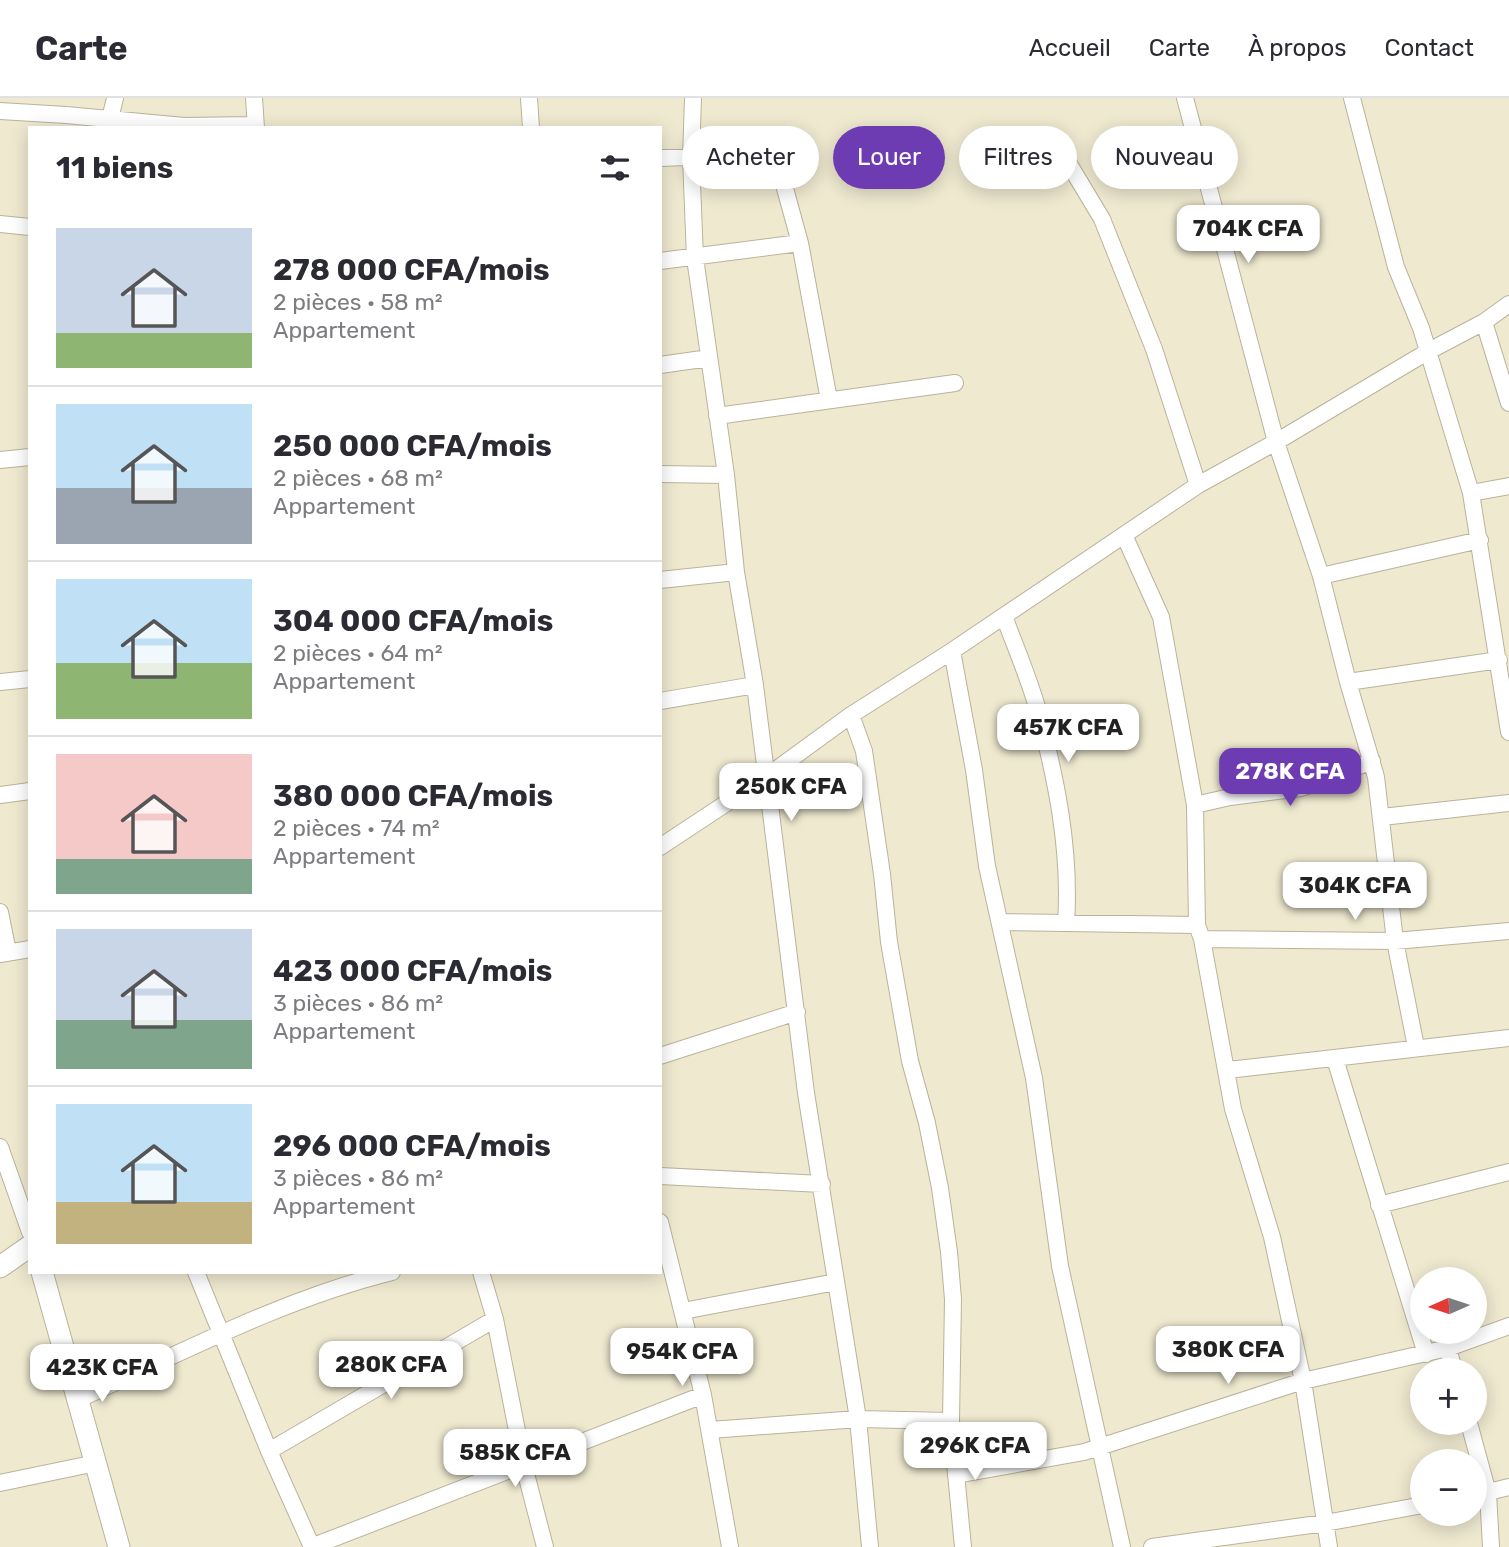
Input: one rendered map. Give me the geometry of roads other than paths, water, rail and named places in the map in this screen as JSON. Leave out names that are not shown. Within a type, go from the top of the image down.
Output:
[{"type":"street","points":[[110,119],[115,98]]},
{"type":"street","points":[[254,98],[256,126]]},
{"type":"street","points":[[529,98],[531,126]]},
{"type":"street","points":[[692,126],[693,98]]},
{"type":"street","points":[[1185,98],[1276,442],[1321,576],[1376,776],[1395,941],[1416,1047]]},
{"type":"street","points":[[1352,98],[1396,267],[1421,328],[1471,493],[1509,732]]},
{"type":"street","points":[[0,111],[65,121],[110,119],[174,126]]},
{"type":"street","points":[[662,158],[682,158]]},
{"type":"street","points":[[1077,177],[1102,219],[1154,349],[1198,485]]},
{"type":"street","points":[[692,189],[695,258],[726,475],[736,572],[755,685],[806,1093],[858,1419],[870,1547]]},
{"type":"street","points":[[785,189],[800,243],[829,400]]},
{"type":"street","points":[[0,224],[28,227]]},
{"type":"street","points":[[662,261],[800,243]]},
{"type":"street","points":[[662,846],[766,777],[851,715],[952,651],[1198,485],[1427,352],[1484,322],[1509,304]]},
{"type":"street","points":[[1484,322],[1509,403]]},
{"type":"street","points":[[662,365],[709,358]]},
{"type":"street","points":[[717,416],[955,383]]},
{"type":"street","points":[[0,460],[28,457]]},
{"type":"street","points":[[662,474],[726,475]]},
{"type":"street","points":[[1471,493],[1509,486]]},
{"type":"street","points":[[1124,536],[1161,617],[1195,805],[1200,932],[1228,1070],[1233,1109],[1272,1237],[1303,1381],[1329,1547]]},
{"type":"street","points":[[1321,576],[1480,540]]},
{"type":"street","points":[[662,580],[736,572]]},
{"type":"street","points":[[1004,616],[1036,705],[1062,820],[1069,889],[1066,923]]},
{"type":"street","points":[[952,651],[974,770],[987,866],[1034,1078],[1060,1266],[1122,1547]]},
{"type":"street","points":[[1348,682],[1499,660]]},
{"type":"street","points":[[0,682],[28,679]]},
{"type":"street","points":[[662,701],[755,685]]},
{"type":"street","points":[[851,715],[864,751],[891,956],[950,1252],[953,1299],[951,1421],[962,1547]]},
{"type":"street","points":[[1195,805],[1230,797],[1301,788],[1372,761]]},
{"type":"street","points":[[0,795],[28,791]]},
{"type":"street","points":[[1382,817],[1509,803]]},
{"type":"street","points":[[0,912],[4,953],[28,949]]},
{"type":"street","points":[[1000,922],[1066,923],[1395,941],[1509,931]]},
{"type":"street","points":[[662,1055],[797,1012]]},
{"type":"street","points":[[1228,1070],[1509,1038]]},
{"type":"street","points":[[1335,1059],[1426,1354]]},
{"type":"street","points":[[0,1147],[28,1226]]},
{"type":"street","points":[[1379,1205],[1509,1172]]},
{"type":"street","points":[[662,1176],[822,1184]]},
{"type":"street","points":[[662,1230],[703,1395],[730,1547]]},
{"type":"street","points":[[0,1267],[28,1247]]},
{"type":"street","points":[[43,1274],[120,1547]]},
{"type":"street","points":[[197,1274],[220,1335],[312,1547],[703,1395]]},
{"type":"street","points":[[79,1399],[220,1335],[344,1284],[384,1274]]},
{"type":"street","points":[[482,1274],[495,1320],[524,1466],[545,1547]]},
{"type":"street","points":[[683,1311],[836,1282]]},
{"type":"street","points":[[269,1451],[495,1320]]},
{"type":"street","points":[[956,1475],[1066,1456],[1303,1381],[1426,1354],[1509,1326]]},
{"type":"street","points":[[1448,1348],[1451,1358]]},
{"type":"street","points":[[709,1430],[858,1419],[951,1421]]},
{"type":"street","points":[[0,1483],[96,1463]]},
{"type":"street","points":[[1487,1493],[1509,1487]]},
{"type":"street","points":[[1152,1547],[1325,1523],[1410,1507]]},
{"type":"street","points":[[1487,1523],[1491,1547]]}]
